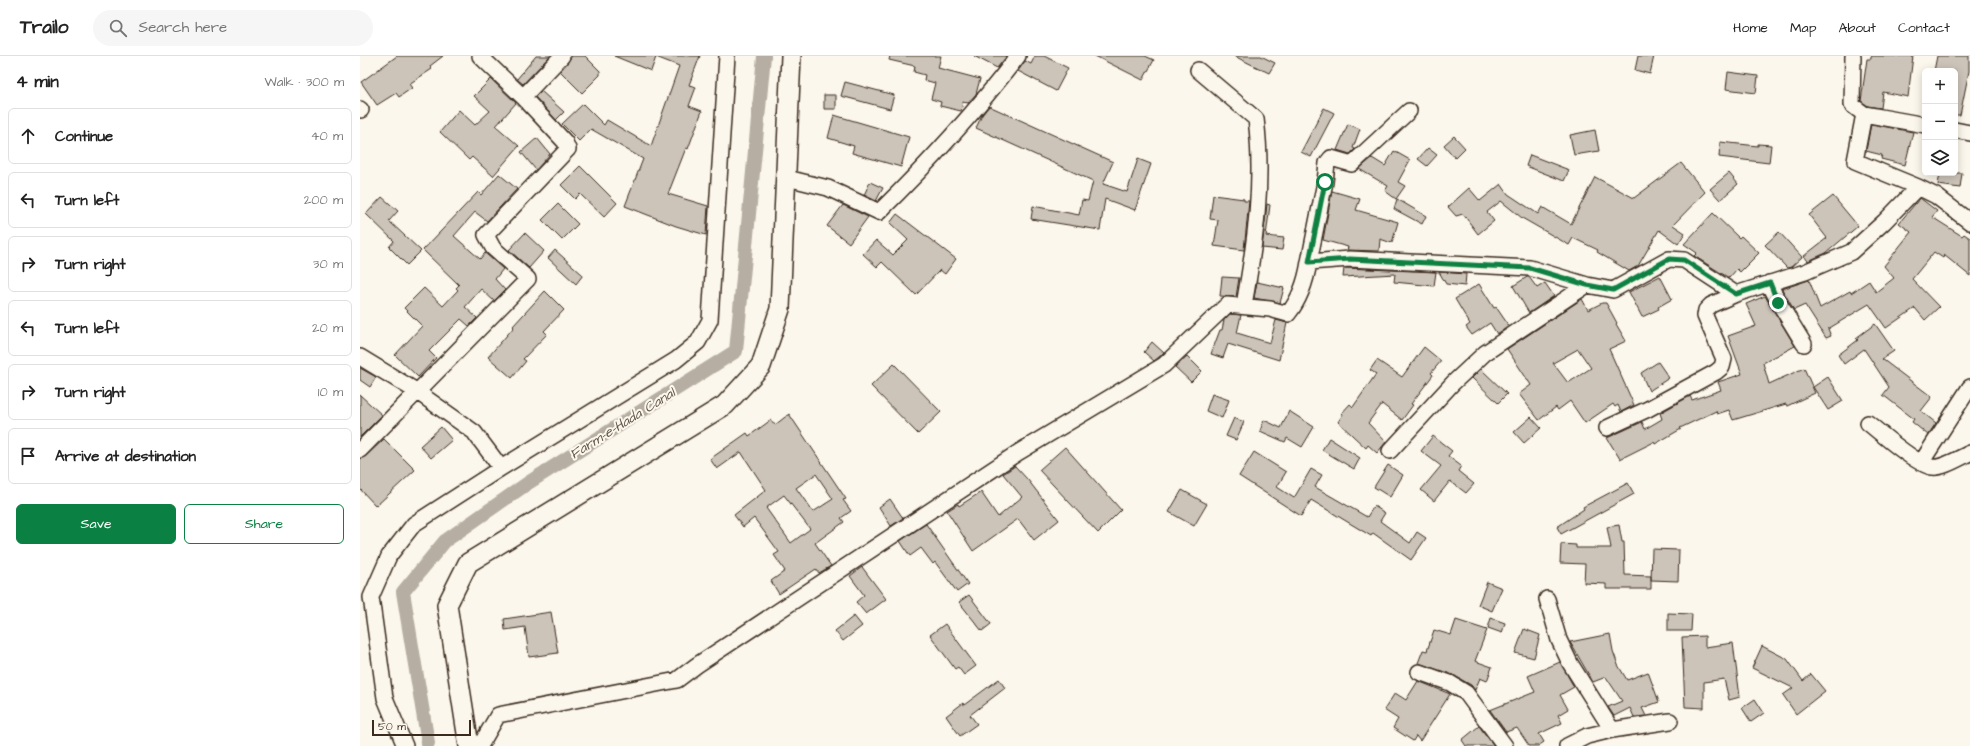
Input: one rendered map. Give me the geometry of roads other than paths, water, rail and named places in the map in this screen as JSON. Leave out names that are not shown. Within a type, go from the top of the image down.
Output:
[{"type":"street","points":[[360,450],[416,391],[528,279],[493,248],[486,235],[568,149],[565,142],[523,97],[480,56]]},
{"type":"street","points":[[523,97],[562,56]]},
{"type":"street","points":[[405,746],[385,698],[372,597],[389,556],[414,524],[501,468],[676,360],[698,342],[710,320],[727,56]]},
{"type":"street","points":[[469,746],[446,605],[468,563],[725,405],[761,366],[780,309],[787,178],[791,56]]},
{"type":"street","points":[[787,178],[828,188],[880,212],[924,167],[992,89],[1018,56]]},
{"type":"street","points":[[1853,56],[1852,106],[1864,114],[1922,124]]},
{"type":"street","points":[[1198,70],[1256,119],[1260,148],[1256,232],[1244,305]]},
{"type":"street","points":[[480,746],[498,715],[677,680],[697,665],[1019,452],[1164,365],[1228,305],[1244,305],[1288,314],[1297,303],[1309,262],[1325,182],[1327,163],[1332,158],[1352,164],[1409,110]]},
{"type":"street","points":[[1864,114],[1856,161],[1936,196],[1970,222]]},
{"type":"street","points":[[1958,131],[1970,133]]},
{"type":"street","points":[[1607,428],[1648,409],[1716,372],[1722,367],[1724,358],[1705,316],[1706,310],[1712,305],[1736,294],[1805,272],[1851,252],[1884,222],[1918,187]]},
{"type":"street","points":[[1309,262],[1350,259],[1530,268],[1587,285],[1613,290],[1669,259],[1684,260],[1736,294]]},
{"type":"street","points":[[1770,283],[1778,303],[1804,344]]},
{"type":"street","points":[[1390,451],[1453,383],[1484,353],[1587,285]]},
{"type":"street","points":[[360,357],[416,391],[474,432],[501,468]]},
{"type":"street","points":[[1921,462],[1970,387]]},
{"type":"street","points":[[1868,423],[1921,462],[1933,468],[1950,463],[1970,453]]},
{"type":"street","points":[[1548,599],[1558,640],[1570,663],[1612,730]]},
{"type":"street","points":[[1419,672],[1450,683],[1466,693],[1505,746]]},
{"type":"street","points":[[1567,746],[1590,741],[1612,730],[1670,721]]},
{"type":"waterway","name":"Farm-e-Hada Canal","points":[[428,743],[403,592],[445,541],[528,483],[736,351],[764,56]]}]
